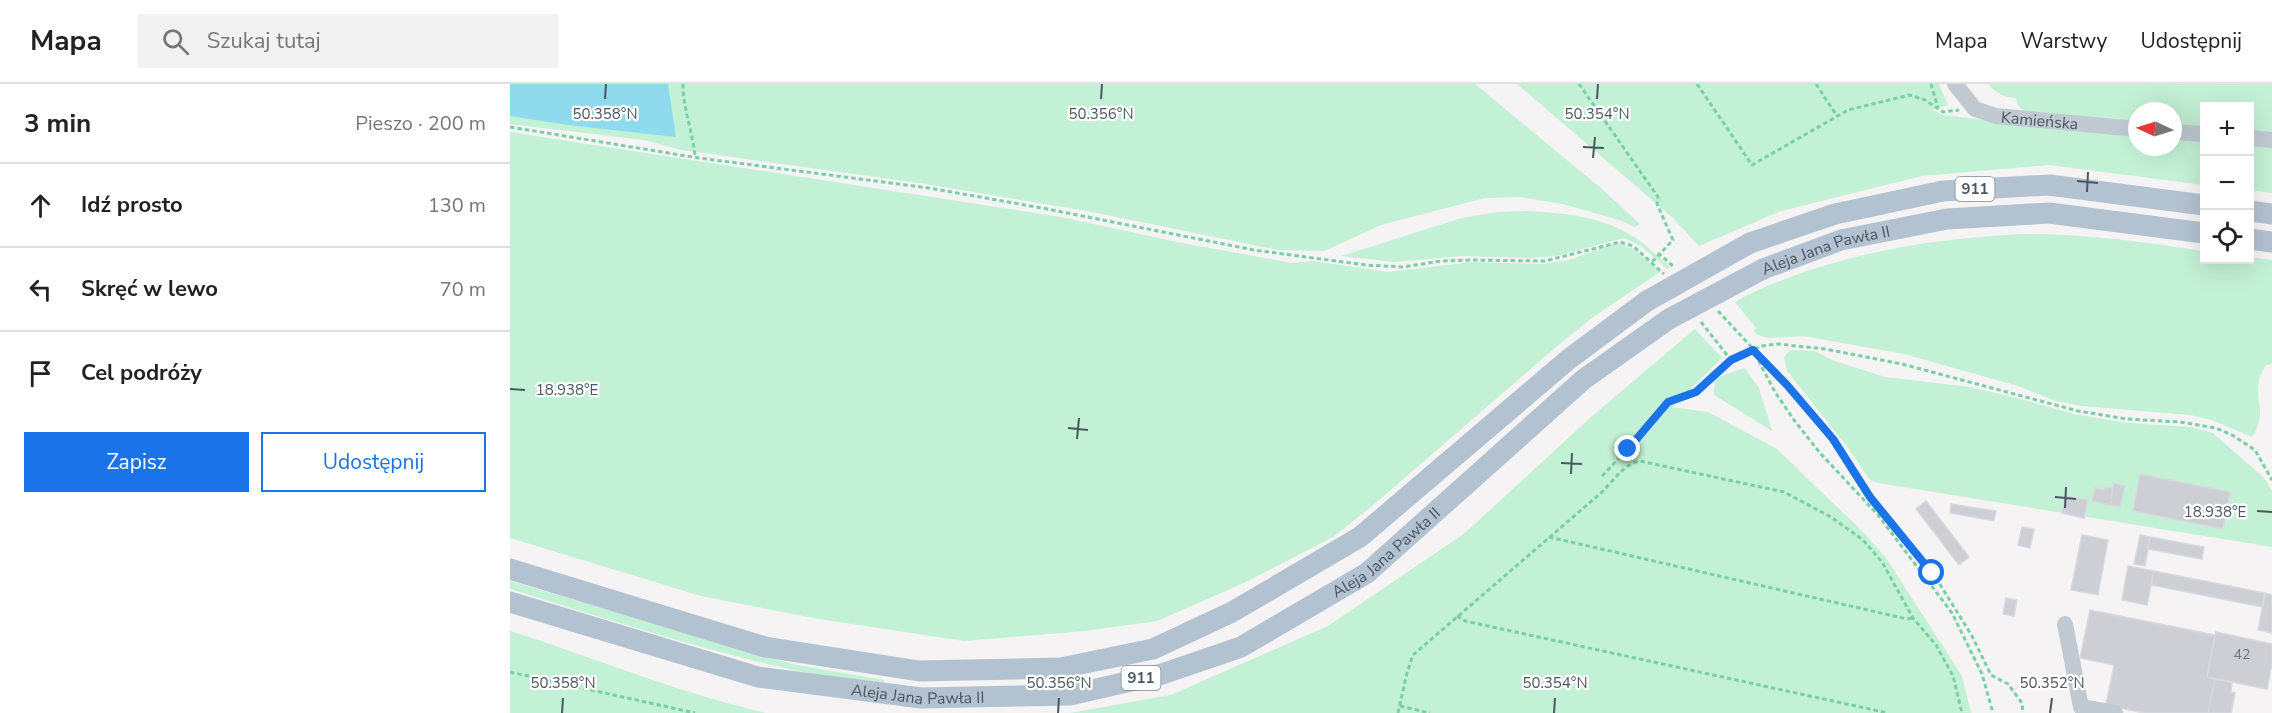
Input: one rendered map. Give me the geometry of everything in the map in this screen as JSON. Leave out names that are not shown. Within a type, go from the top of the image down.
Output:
[{"type":"main road","name":"Aleja Jana Pawła II","points":[[510,569],[765,647],[920,671],[1061,668],[1153,649],[1232,612],[1360,537],[1569,359],[1647,301],[1750,243],[1834,214],[1943,191],[2049,185],[2200,204]]},
{"type":"main road","points":[[2254,212],[2272,214]]},
{"type":"main road","name":"Aleja Jana Pawła II","points":[[510,602],[758,677],[921,698],[1070,695],[1162,674],[1241,647],[1367,573],[1584,379],[1669,319],[1763,269],[1841,240],[1947,219],[2049,213],[2200,232]]},
{"type":"main road","points":[[2254,240],[2272,242]]},
{"type":"street","name":"Kamieńska","points":[[1955,84],[1975,109],[1996,116],[2128,128]]},
{"type":"street","points":[[2182,133],[2200,134]]},
{"type":"street","points":[[2254,138],[2272,140]]},
{"type":"street","points":[[2065,624],[2081,706],[2115,713]]},
{"type":"path","points":[[683,84],[683,96],[694,140],[695,157]]},
{"type":"path","points":[[1579,84],[1658,197],[1657,204],[1673,240],[1658,253],[1652,262]]},
{"type":"path","points":[[1697,84],[1752,165],[1848,110],[1910,95],[1938,108],[1932,84]]},
{"type":"path","points":[[1816,84],[1837,116]]},
{"type":"path","points":[[510,127],[695,157],[929,188],[1254,250],[1381,267],[1403,267],[1441,261],[1545,261],[1578,254],[1615,242]]},
{"type":"path","points":[[1658,253],[1678,271]]},
{"type":"path","points":[[1715,308],[1787,385],[1833,439],[1870,497],[1932,573],[1972,636],[1990,675],[2008,684],[2022,703],[2023,713]]},
{"type":"path","points":[[1602,476],[1668,402],[1696,392],[1731,360],[1768,344],[1778,344],[1825,349],[1902,364],[2079,411],[2127,419],[2180,422],[2216,428],[2255,450],[2272,480]]},
{"type":"path","points":[[1753,350],[1775,392],[1794,420],[1820,453],[1891,531],[1953,613],[1982,674],[1993,713]]},
{"type":"path","points":[[1398,713],[1413,655],[1602,492],[1633,462],[1640,462],[1784,492],[1831,517],[1863,540],[1882,562],[1913,618],[1936,645],[1953,676],[1962,713]]},
{"type":"path","points":[[1549,537],[1907,619],[1913,618]]},
{"type":"path","points":[[1457,616],[1466,621],[1888,713]]},
{"type":"path","points":[[510,672],[695,713]]},
{"type":"path","points":[[1400,706],[1430,713]]},
{"type":"green space","points":[[510,84],[1475,84],[1602,189],[1640,224],[1635,227],[1563,204],[1520,197],[1485,198],[1381,225],[1324,251],[1278,250],[1087,211],[919,183],[682,150],[644,140],[510,124]]},
{"type":"green space","points":[[1517,84],[1939,84],[1948,105],[1932,110],[1943,115],[2002,122],[2128,130],[2128,156],[2182,156],[2182,134],[2200,136],[2200,184],[2049,165],[1922,176],[1781,211],[1699,246],[1673,218]]},
{"type":"green space","points":[[1988,84],[2272,84],[2272,136],[2254,134],[2254,102],[2200,102],[2200,131],[2182,130],[2182,102],[2128,102],[2128,124],[2028,116],[2018,105],[2016,98],[2007,97]]},
{"type":"green space","points":[[510,132],[1061,217],[1177,242],[1292,263],[1313,261],[1388,272],[1472,262],[1542,264],[1569,260],[1610,245],[1622,244],[1635,250],[1660,272],[1596,315],[1562,342],[1333,537],[1244,583],[1157,621],[1085,631],[964,641],[819,619],[701,596],[510,538]]},
{"type":"green space","points":[[2254,142],[2272,144],[2272,193],[2254,191]]},
{"type":"green space","points":[[1526,211],[1582,217],[1609,224],[1639,240],[1670,267],[1667,269],[1641,246],[1624,238],[1556,256],[1530,258],[1462,256],[1394,262],[1341,256],[1462,218],[1497,212]]},
{"type":"green space","points":[[2023,234],[2091,237],[2200,250],[2200,264],[2254,264],[2254,258],[2272,260],[2272,364],[2266,365],[2260,375],[2258,393],[2260,417],[2252,437],[2212,420],[2190,415],[2082,406],[2056,401],[2018,386],[1904,354],[1803,336],[1768,338],[1753,331],[1756,328],[1735,302],[1785,279],[1843,260],[1902,247]]},
{"type":"green space","points":[[1695,329],[1722,358],[1672,407],[1708,412],[1777,449],[1865,534],[1886,558],[1962,676],[1971,713],[1070,713],[1171,695],[1328,626],[1465,533],[1591,417]]},
{"type":"green space","points":[[1790,350],[1815,351],[1832,360],[1885,377],[1970,387],[2074,414],[2128,423],[2191,427],[2213,433],[2264,478],[2272,491],[2272,547],[1870,480],[1849,449],[1787,371],[1784,357]]},
{"type":"green space","points":[[1745,368],[1759,388],[1772,431],[1714,395],[1715,378]]},
{"type":"green space","points":[[510,581],[792,664],[884,680],[884,687],[789,669],[695,645],[510,589]]},
{"type":"green space","points":[[510,631],[701,696],[766,713],[510,713]]},
{"type":"water","points":[[510,84],[668,84],[676,137],[510,116]]},
{"type":"building","points":[[2140,474],[2230,492],[2223,529],[2133,511]]},
{"type":"building","points":[[2114,483],[2125,486],[2120,507],[2110,505]]},
{"type":"building","points":[[2104,487],[2113,488],[2110,505],[2092,501],[2095,488],[2104,490]]},
{"type":"building","points":[[2066,496],[2088,500],[2084,518],[2062,513]]},
{"type":"building","points":[[1926,501],[1969,557],[1959,565],[1916,509]]},
{"type":"building","points":[[1951,504],[1996,511],[1994,521],[1950,513]]},
{"type":"building","points":[[2022,527],[2034,529],[2030,548],[2018,545]]},
{"type":"building","points":[[2082,535],[2108,540],[2098,595],[2071,590]]},
{"type":"building","points":[[2140,535],[2150,537],[2145,566],[2134,564]]},
{"type":"building","points":[[2150,537],[2204,547],[2202,559],[2148,549]]},
{"type":"building","points":[[2128,566],[2154,571],[2147,605],[2122,600]]},
{"type":"building","points":[[2154,571],[2265,593],[2263,607],[2151,585]]},
{"type":"building","points":[[2265,593],[2272,595],[2272,633],[2258,630]]},
{"type":"building","points":[[2006,598],[2017,600],[2014,616],[2003,614]]},
{"type":"building","points":[[2090,610],[2215,635],[2207,677],[2215,679],[2208,713],[2144,713],[2106,705],[2114,665],[2080,658]]},
{"type":"building","points":[[2216,632],[2272,644],[2272,664],[2267,689],[2207,677]]},
{"type":"building","points":[[2215,679],[2232,682],[2231,692],[2235,693],[2231,713],[2208,713]]},
{"type":"route","points":[[1628,449],[1668,402],[1696,392],[1731,360],[1753,350],[1787,385],[1833,439],[1870,497],[1932,573]]}]
